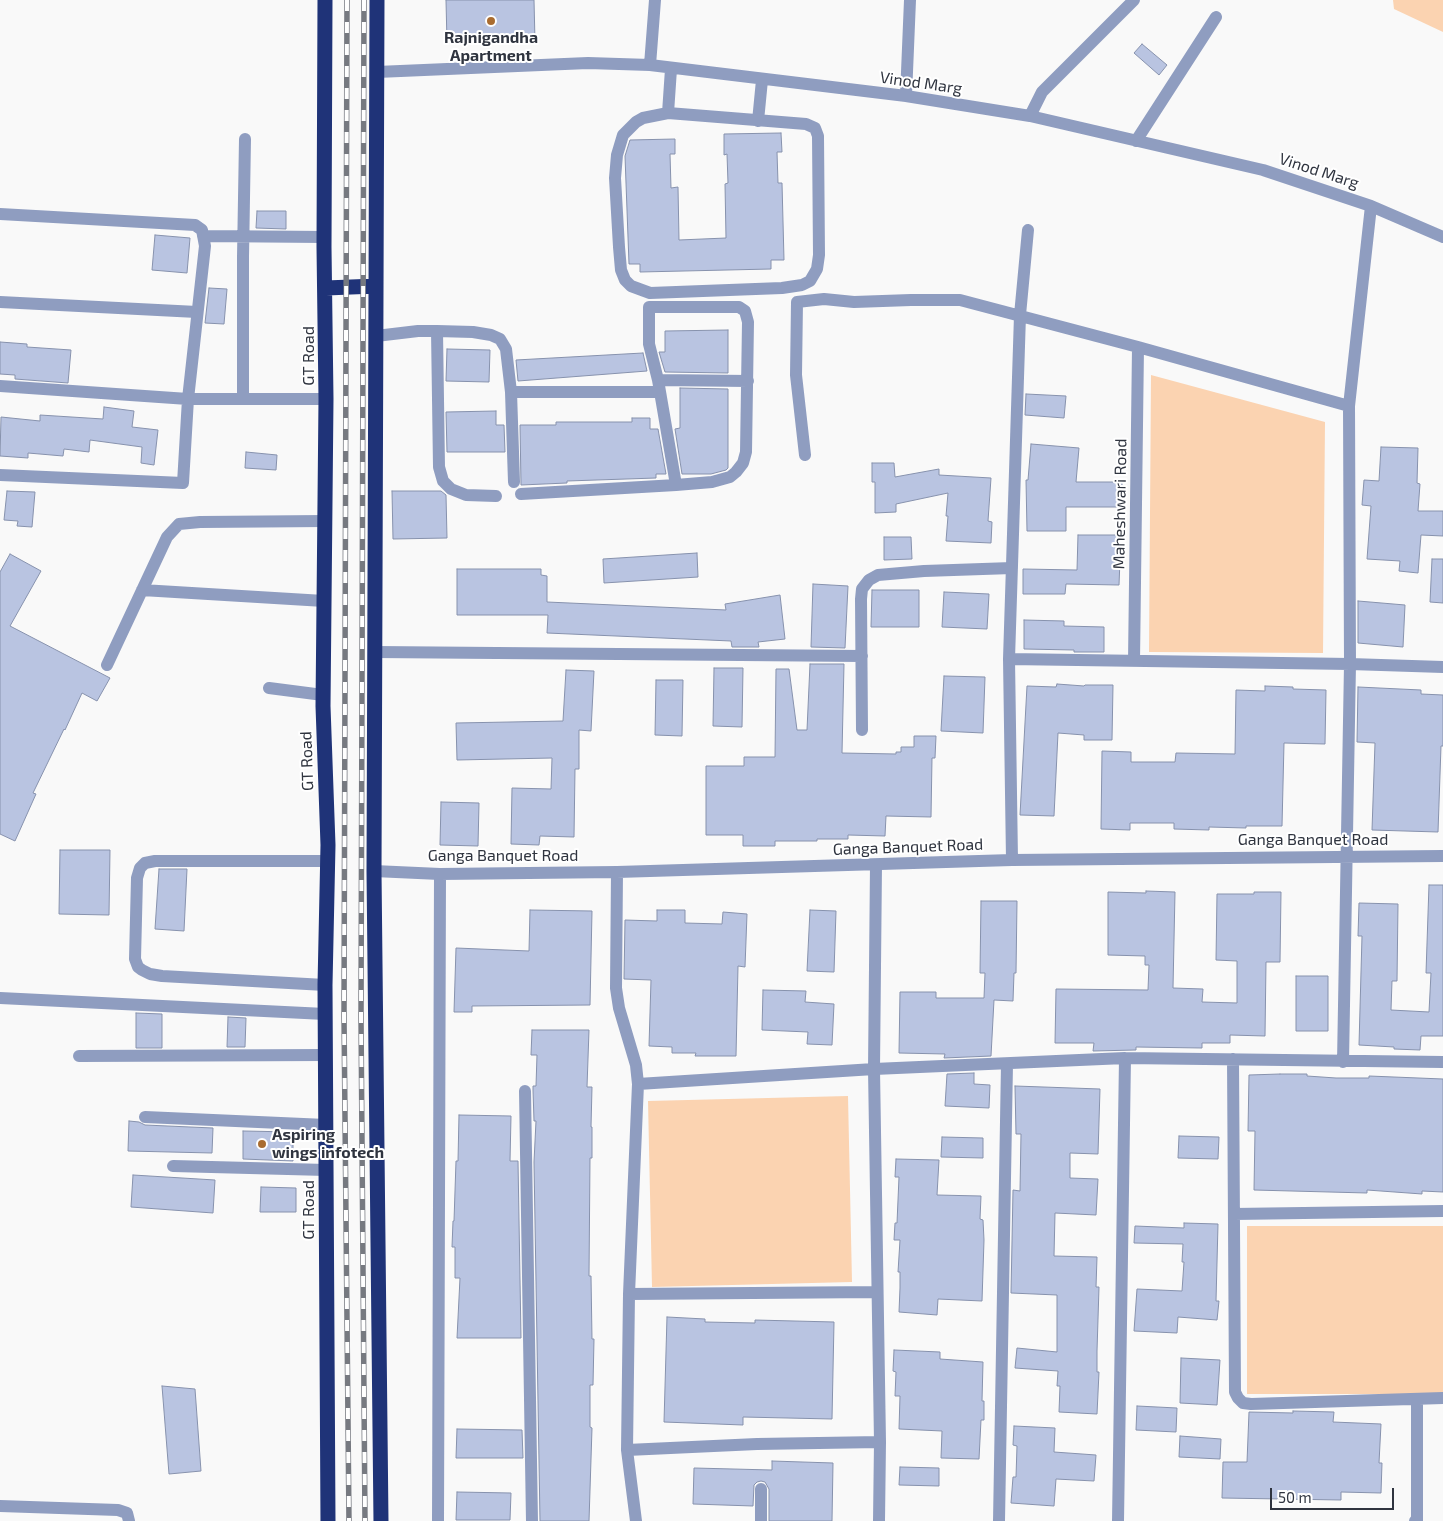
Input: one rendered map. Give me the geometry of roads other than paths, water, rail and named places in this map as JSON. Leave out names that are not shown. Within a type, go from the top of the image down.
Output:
[{"type":"highway","name":"GT Road","points":[[325,0],[324,237],[326,399],[323,695],[328,861],[325,985],[328,1521]]},
{"type":"highway","points":[[377,0],[374,871],[381,1521]]},
{"type":"highway","points":[[326,288],[376,286]]},
{"type":"street","points":[[650,66],[656,0]]},
{"type":"street","points":[[906,96],[910,0]]},
{"type":"street","points":[[1030,116],[1042,92],[1127,2]]},
{"type":"street","points":[[1136,141],[1216,17]]},
{"type":"street","name":"Vinod Marg","points":[[377,72],[579,63],[650,66],[906,96],[1030,116],[1262,170],[1371,206],[1443,237]]},
{"type":"street","points":[[668,113],[671,69]]},
{"type":"street","points":[[758,121],[762,80]]},
{"type":"street","points":[[668,113],[806,124],[815,128],[818,136],[819,255],[817,269],[810,281],[802,285],[782,288],[650,293],[631,286],[625,280],[622,270],[615,178],[617,155],[623,135],[636,122],[642,118],[668,113]]},
{"type":"street","points":[[244,398],[243,236],[245,139]]},
{"type":"street","points":[[1343,1062],[1348,857],[1350,406],[1371,206]]},
{"type":"street","points":[[0,214],[185,224],[202,230],[205,246],[188,399],[183,483],[0,475]]},
{"type":"street","points":[[1012,860],[1009,659],[1020,315],[1028,230]]},
{"type":"street","points":[[203,236],[324,237]]},
{"type":"street","points":[[805,455],[796,375],[796,302],[824,299],[854,302],[960,300],[1350,406]]},
{"type":"street","points":[[0,302],[197,312]]},
{"type":"street","points":[[521,494],[676,485],[712,482],[730,477],[736,472],[743,463],[746,452],[748,381],[748,322],[745,311],[739,307],[648,307],[649,344],[659,386],[676,485]]},
{"type":"street","points":[[376,336],[437,331],[474,332],[491,335],[500,339],[506,349],[511,392],[514,482]]},
{"type":"street","points":[[437,331],[439,468],[443,481],[451,489],[466,495],[496,496]]},
{"type":"street","name":"Maheshwari Road","points":[[1134,661],[1138,347]]},
{"type":"street","points":[[511,392],[748,381]]},
{"type":"street","points":[[0,386],[188,399],[326,399]]},
{"type":"street","points":[[107,665],[167,537],[179,524],[200,522],[325,521]]},
{"type":"street","points":[[862,730],[861,599],[862,589],[869,580],[878,575],[924,571],[1012,568]]},
{"type":"street","points":[[142,590],[324,601]]},
{"type":"street","points":[[375,652],[862,656]]},
{"type":"street","points":[[1009,659],[1443,667]]},
{"type":"street","points":[[269,688],[323,695]]},
{"type":"street","name":"Ganga Banquet Road","points":[[374,871],[440,874],[617,872],[1012,860],[1443,856]]},
{"type":"street","points":[[325,985],[162,976],[150,974],[142,970],[138,967],[135,959],[137,878],[140,868],[145,863],[155,861],[328,861]]},
{"type":"street","points":[[876,865],[874,1069],[880,1442],[879,1521]]},
{"type":"street","points":[[617,872],[616,988],[619,1008],[636,1065],[638,1084],[629,1294],[627,1450],[636,1521]]},
{"type":"street","points":[[438,1521],[440,874]]},
{"type":"street","points":[[0,998],[325,1014]]},
{"type":"street","points":[[79,1056],[325,1054]]},
{"type":"street","points":[[638,1084],[874,1069],[1125,1058],[1443,1062]]},
{"type":"street","points":[[1118,1521],[1125,1058]]},
{"type":"street","points":[[1233,1059],[1235,1392],[1238,1398],[1243,1402],[1252,1404],[1443,1398]]},
{"type":"street","points":[[999,1521],[1007,1064]]},
{"type":"street","points":[[525,1091],[532,1521]]},
{"type":"street","points":[[145,1118],[326,1125]]},
{"type":"street","points":[[173,1166],[326,1170]]},
{"type":"street","points":[[1234,1214],[1443,1210]]},
{"type":"street","points":[[629,1294],[877,1292]]},
{"type":"street","points":[[1415,1521],[1417,1521],[1417,1399]]},
{"type":"street","points":[[627,1450],[758,1444],[880,1442]]},
{"type":"street","points":[[761,1490],[761,1521]]},
{"type":"street","points":[[0,1506],[118,1510],[127,1513],[130,1521]]},
{"type":"railway","points":[[347,0],[344,1016],[349,1521]]},
{"type":"railway","points":[[364,0],[361,1016],[365,1521]]},
{"type":"place","name":"Rajnigandha Apartment","points":[[491,21]]},
{"type":"place","name":"Aspiring wings infotech","points":[[262,1144]]}]
